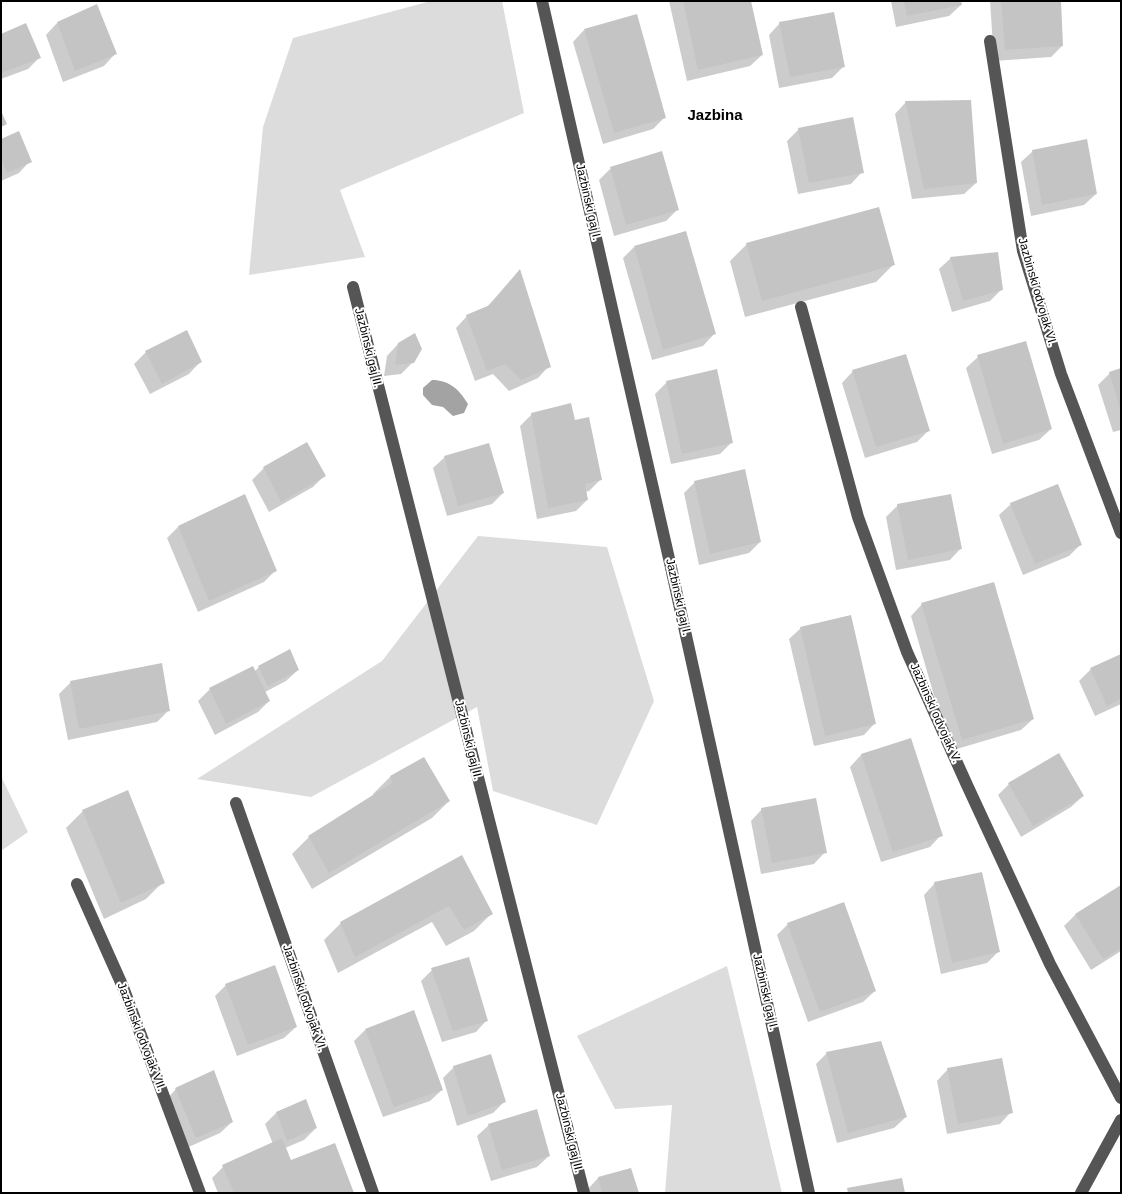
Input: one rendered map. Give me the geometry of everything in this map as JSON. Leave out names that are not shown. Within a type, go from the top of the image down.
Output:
[{"type":"street","name":"Jazbinski gaj I.","points":[[542,1],[670,563],[809,1193]]},
{"type":"street","name":"Jazbinski odvojak VI.","points":[[990,41],[1023,251],[1061,374],[1121,533]]},
{"type":"street","name":"Jazbinski gaj II.","points":[[353,288],[584,1193]]},
{"type":"street","name":"Jazbinski odvojak V.","points":[[801,307],[858,516],[908,652],[1050,964],[1121,1098]]},
{"type":"street","name":"Jazbinski odvojak VI.","points":[[236,804],[373,1193]]},
{"type":"street","name":"Jazbinski odvojak VII.","points":[[77,884],[122,987],[200,1193]]},
{"type":"street","points":[[1081,1193],[1121,1120]]},
{"type":"shaded area","points":[[431,1],[502,1],[524,113],[340,190],[365,257],[249,275],[263,127],[293,38]]},
{"type":"shaded area","points":[[432,380],[438,380],[453,386],[461,394],[468,404],[464,413],[453,416],[443,407],[432,405],[423,395],[423,388]]},
{"type":"shaded area","points":[[478,536],[607,547],[654,701],[597,825],[493,791],[477,707],[311,797],[197,779],[382,661]]},
{"type":"shaded area","points":[[1,776],[28,832],[1,851]]},
{"type":"shaded area","points":[[727,966],[782,1193],[665,1193],[672,1105],[615,1109],[577,1036]]},
{"type":"building","points":[[683,1],[751,1],[763,55],[698,70]]},
{"type":"building","points":[[904,1],[961,1],[962,5],[907,16]]},
{"type":"building","points":[[1001,1],[1061,1],[1063,46],[1005,50]]},
{"type":"building","points":[[97,4],[117,54],[75,71],[57,22]]},
{"type":"building","points":[[834,12],[845,67],[790,77],[779,22]]},
{"type":"building","points":[[637,14],[666,118],[614,133],[584,29]]},
{"type":"building","points":[[26,23],[41,58],[1,73],[1,34]]},
{"type":"building","points":[[971,100],[977,183],[924,189],[905,101]]},
{"type":"building","points":[[1,111],[7,124],[1,127]]},
{"type":"building","points":[[853,117],[864,173],[809,183],[798,128]]},
{"type":"building","points":[[19,131],[32,162],[7,173],[1,158],[1,139]]},
{"type":"building","points":[[1087,139],[1097,194],[1042,205],[1032,150]]},
{"type":"building","points":[[662,151],[679,210],[626,225],[610,167]]},
{"type":"building","points":[[879,207],[895,265],[762,301],[746,243]]},
{"type":"building","points":[[686,231],[716,334],[663,350],[634,246]]},
{"type":"building","points":[[998,252],[1003,290],[963,301],[950,257]]},
{"type":"building","points":[[520,269],[551,367],[521,380],[505,364],[487,371],[466,315],[490,305]]},
{"type":"building","points":[[187,330],[202,362],[162,384],[145,351]]},
{"type":"building","points":[[415,333],[422,349],[414,363],[395,365],[398,343]]},
{"type":"building","points":[[1026,341],[1052,429],[1003,444],[977,355]]},
{"type":"building","points":[[906,354],[930,431],[876,447],[852,370]]},
{"type":"building","points":[[1121,368],[1121,408],[1120,408],[1109,372]]},
{"type":"building","points":[[717,369],[733,443],[682,454],[666,381]]},
{"type":"building","points":[[571,403],[575,420],[589,417],[602,480],[585,484],[588,500],[548,508],[531,413]]},
{"type":"building","points":[[307,442],[326,476],[281,502],[263,467]]},
{"type":"building","points":[[489,443],[504,493],[458,506],[444,456]]},
{"type":"building","points":[[745,469],[761,542],[710,554],[694,481]]},
{"type":"building","points":[[1058,484],[1082,545],[1035,564],[1010,503]]},
{"type":"building","points":[[245,494],[277,571],[209,601],[178,526]]},
{"type":"building","points":[[951,494],[962,549],[908,560],[897,504]]},
{"type":"building","points":[[994,582],[1034,719],[962,740],[921,603]]},
{"type":"building","points":[[851,615],[876,724],[825,736],[800,627]]},
{"type":"building","points":[[290,649],[299,670],[268,686],[258,666]]},
{"type":"building","points":[[1121,654],[1121,699],[1107,706],[1090,668]]},
{"type":"building","points":[[162,663],[170,711],[79,729],[70,681]]},
{"type":"building","points":[[253,666],[270,701],[226,724],[209,688]]},
{"type":"building","points":[[911,738],[943,836],[893,852],[861,754]]},
{"type":"building","points":[[1059,753],[1084,796],[1033,826],[1008,783]]},
{"type":"building","points":[[424,757],[450,801],[329,873],[308,836],[392,783],[390,776]]},
{"type":"building","points":[[128,790],[165,883],[121,903],[82,810]]},
{"type":"building","points":[[816,798],[827,853],[772,863],[761,808]]},
{"type":"building","points":[[462,855],[493,914],[464,930],[449,906],[355,957],[340,922]]},
{"type":"building","points":[[982,872],[1000,952],[952,963],[934,882]]},
{"type":"building","points":[[1121,885],[1121,948],[1103,959],[1075,914]]},
{"type":"building","points":[[844,902],[876,991],[820,1012],[787,923]]},
{"type":"building","points":[[469,957],[488,1021],[453,1031],[431,968]]},
{"type":"building","points":[[275,965],[297,1027],[248,1045],[225,984]]},
{"type":"building","points":[[414,1010],[443,1090],[394,1107],[365,1029]]},
{"type":"building","points":[[881,1041],[907,1117],[848,1133],[826,1052]]},
{"type":"building","points":[[491,1054],[506,1102],[468,1116],[453,1066]]},
{"type":"building","points":[[1002,1058],[1013,1113],[958,1124],[947,1068]]},
{"type":"building","points":[[214,1070],[233,1122],[196,1138],[175,1088]]},
{"type":"building","points":[[306,1099],[317,1128],[287,1141],[276,1112]]},
{"type":"building","points":[[537,1109],[550,1156],[502,1170],[488,1124]]},
{"type":"building","points":[[282,1138],[291,1160],[335,1143],[354,1193],[304,1193],[303,1191],[299,1193],[234,1193],[222,1165]]},
{"type":"building","points":[[631,1168],[639,1193],[602,1193],[598,1177]]},
{"type":"building","points":[[902,1178],[905,1193],[848,1193],[847,1188]]},
{"type":"district","name":"Jazbina","points":[[715,116]]}]
